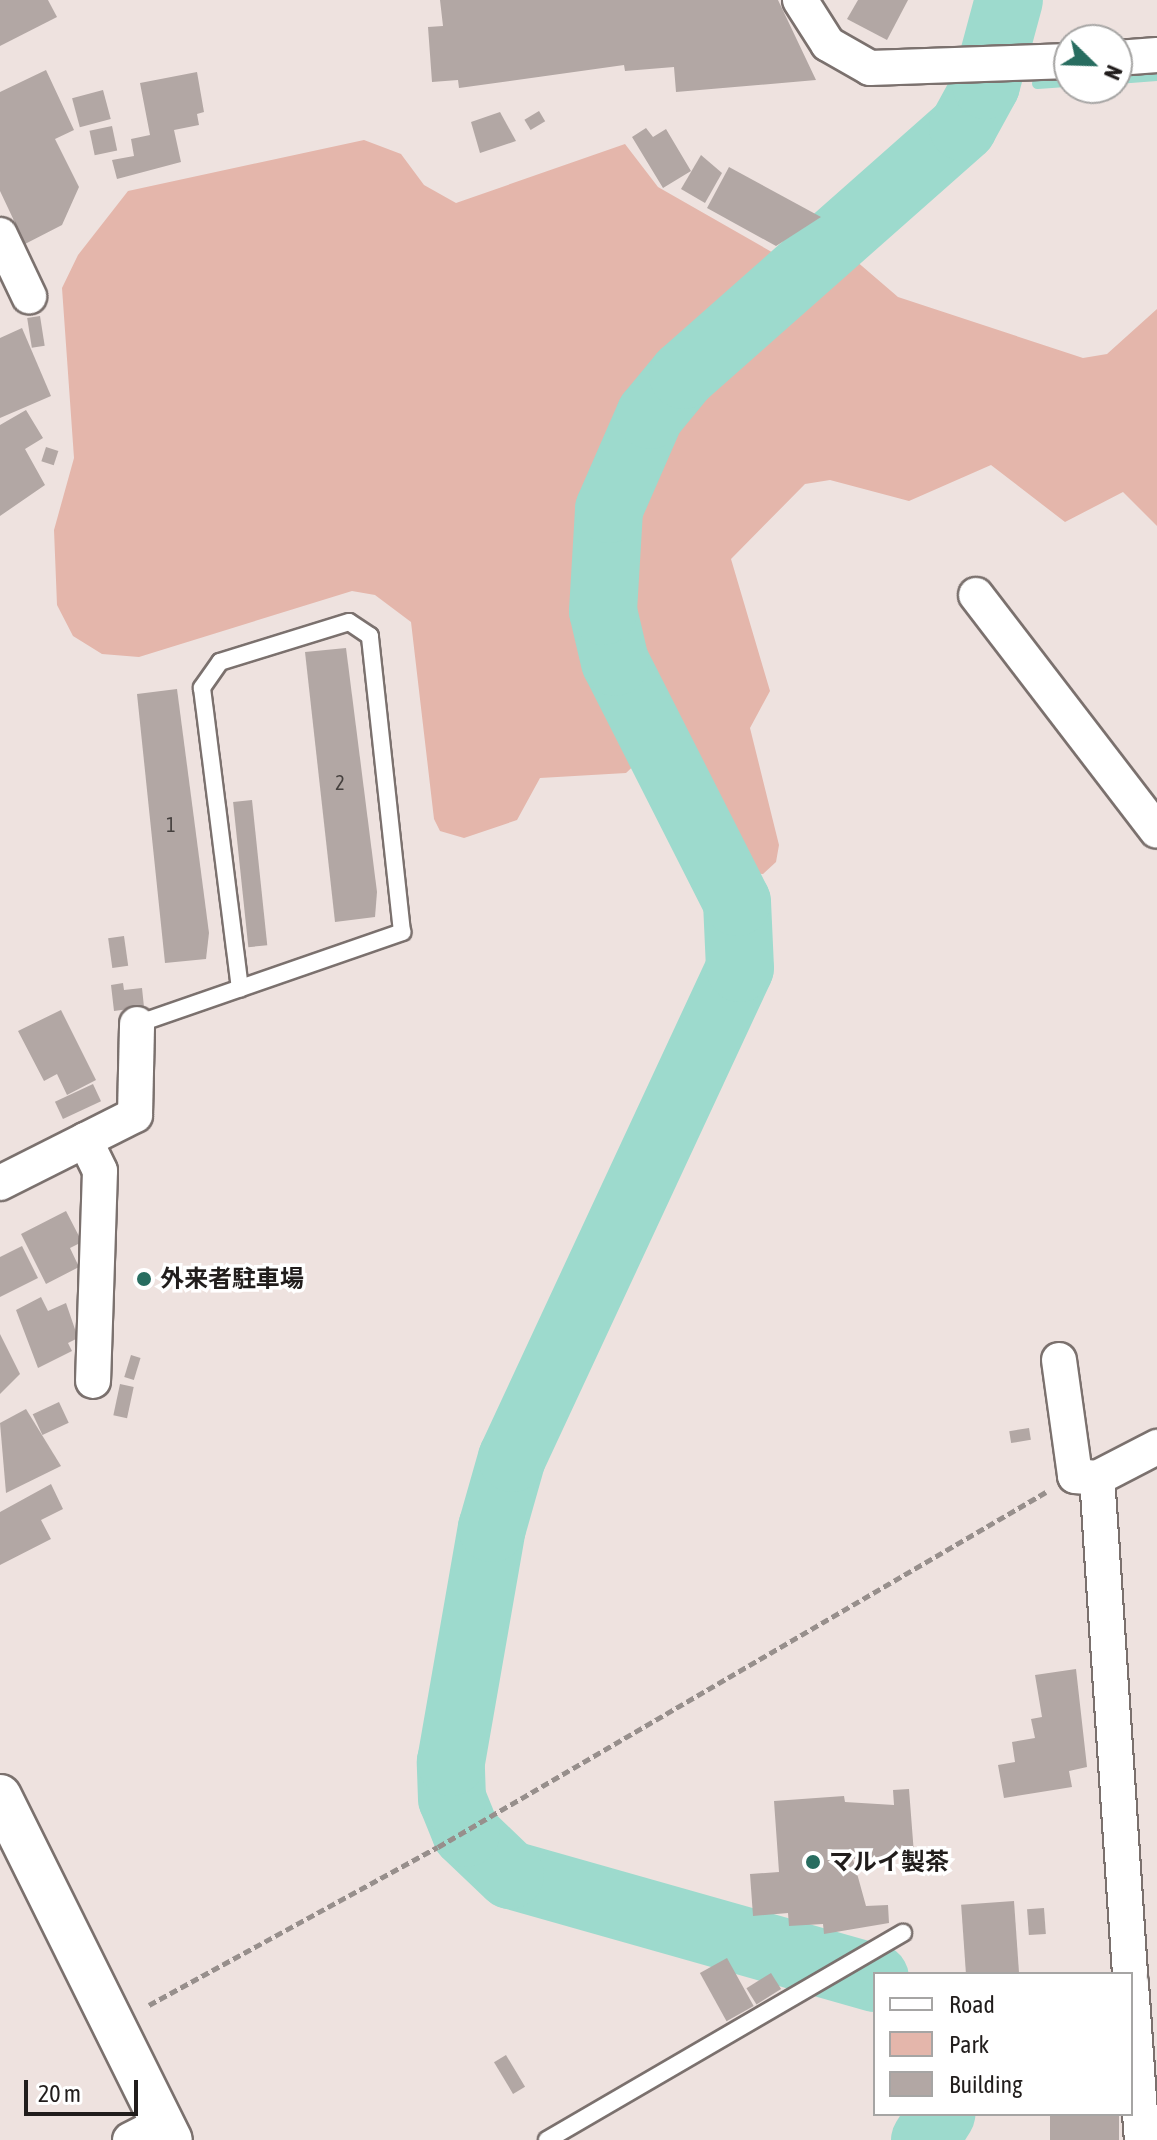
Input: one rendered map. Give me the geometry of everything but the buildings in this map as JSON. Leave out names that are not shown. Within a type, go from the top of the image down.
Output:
[{"type":"street","points":[[800,0],[828,44],[870,68],[1053,62]]},
{"type":"street","points":[[1133,57],[1157,55]]},
{"type":"street","points":[[0,235],[29,296]]},
{"type":"street","points":[[976,595],[1157,831]]},
{"type":"street","points":[[0,1183],[135,1115],[137,1024]]},
{"type":"street","points":[[85,1140],[100,1171],[93,1381]]},
{"type":"street","points":[[1059,1360],[1086,1477],[1130,1972]]},
{"type":"street","points":[[1086,1477],[1157,1447]]},
{"type":"street","points":[[0,1796],[114,2024],[155,2134]]},
{"type":"street","points":[[1133,2012],[1142,2140],[1157,2138]]},
{"type":"lane","points":[[137,1024],[240,989],[402,932],[370,636],[349,622],[220,662],[202,688],[240,989]]},
{"type":"lane","points":[[547,2140],[903,1933]]},
{"type":"path","points":[[114,2024],[348,1896],[471,1822],[1086,1477]]},
{"type":"green space","points":[[364,140],[401,154],[424,185],[456,203],[625,144],[658,187],[784,259],[781,271],[673,365],[638,407],[595,506],[589,613],[601,666],[642,758],[626,773],[540,778],[517,820],[464,838],[440,831],[434,819],[411,622],[375,595],[352,591],[139,657],[102,654],[73,636],[57,605],[54,530],[74,458],[62,288],[78,255],[128,191]]},
{"type":"green space","points":[[848,254],[898,297],[1083,358],[1107,354],[1157,309],[1157,526],[1123,492],[1065,522],[991,465],[909,501],[830,480],[805,484],[731,559],[770,691],[750,728],[779,845],[776,862],[763,874],[748,873],[735,862],[628,657],[617,609],[622,512],[638,466],[693,385]]},
{"type":"waterway","points":[[873,1977],[510,1875],[466,1833],[452,1799],[451,1762],[492,1528],[512,1458],[740,968],[737,902],[615,662],[603,611],[609,509],[650,415],[683,375],[963,127],[986,85],[1009,0]]},
{"type":"waterway","points":[[1133,77],[1157,75]]},
{"type":"waterway","points":[[1037,83],[1053,82]]},
{"type":"waterway","points":[[985,86],[1000,85]]},
{"type":"waterway","points":[[925,2140],[940,2116]]},
{"type":"place","name":"外来者駐車場","points":[[144,1279]]},
{"type":"place","name":"マルイ製茶","points":[[813,1862]]}]
